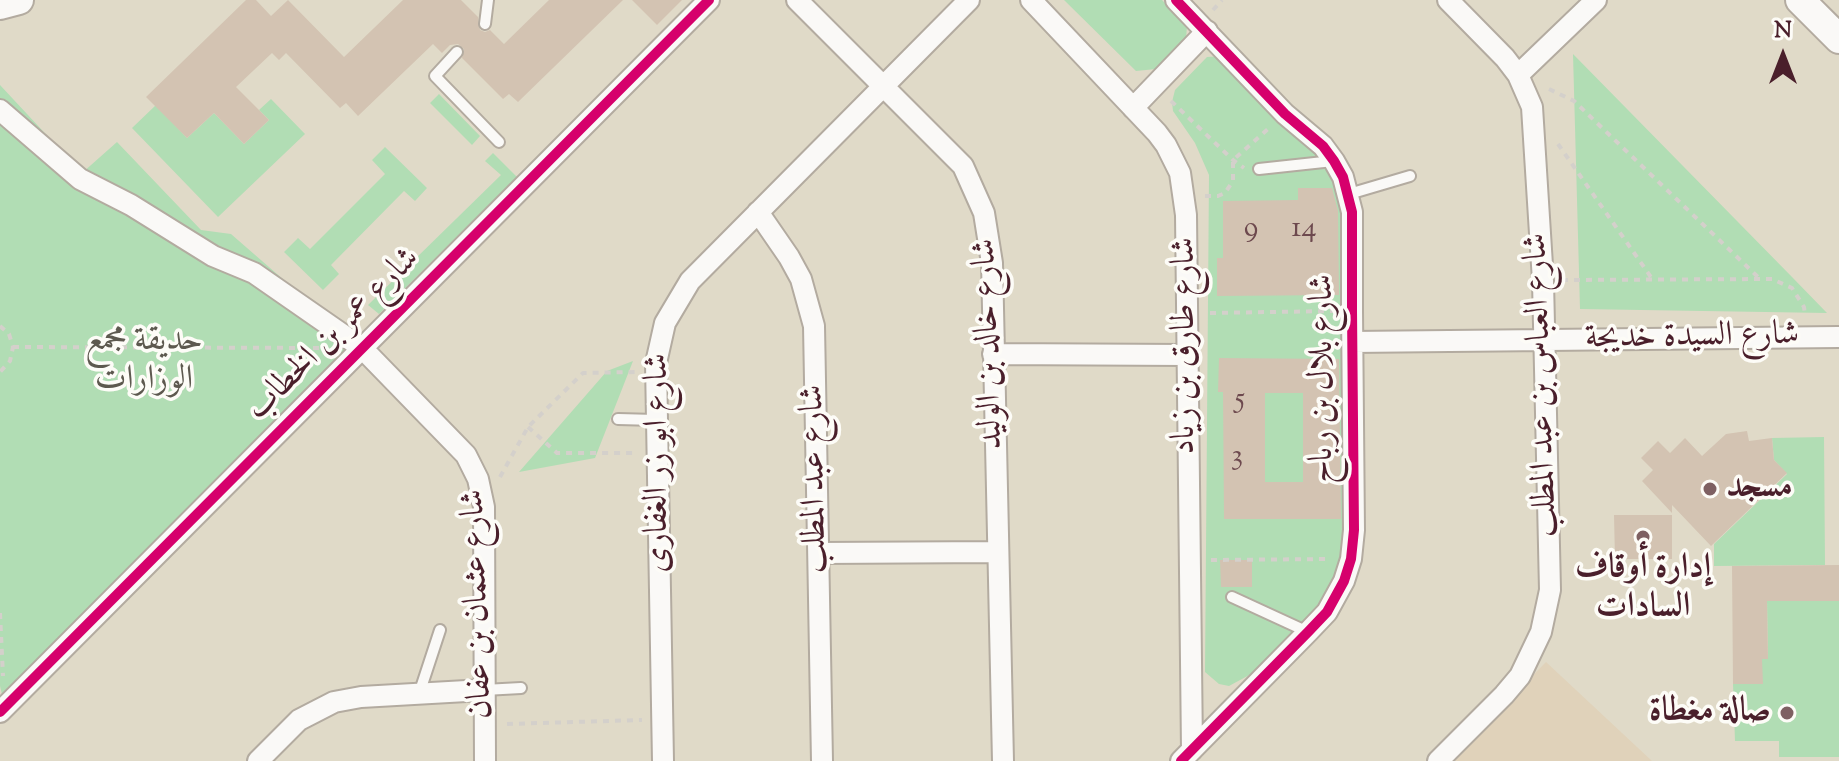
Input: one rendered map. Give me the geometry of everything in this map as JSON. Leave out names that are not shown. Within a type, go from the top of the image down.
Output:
[{"type":"street","points":[[0,5],[19,0]]},
{"type":"street","name":"شارع عمر بن الخطاب","points":[[2,709],[709,0]]},
{"type":"street","name":"شارع خالد بن الوليد","points":[[797,0],[963,166],[975,188],[990,237],[1003,761]]},
{"type":"street","name":"شارع ابو زر الغفارى","points":[[663,761],[656,371],[665,323],[690,281],[969,0]]},
{"type":"street","name":"شارع طارق بن زياد","points":[[1031,0],[1166,145],[1180,173],[1185,196],[1189,560],[1187,755]]},
{"type":"street","name":"شارع بلال بن رباح","points":[[1176,0],[1285,114],[1323,146],[1334,161],[1349,194],[1352,212],[1354,530],[1351,559],[1336,597],[1308,632],[1187,755]]},
{"type":"street","name":"شارع العباس بن عبد المطلب","points":[[1438,761],[1504,695],[1526,666],[1541,632],[1550,590],[1543,281],[1532,107],[1518,75],[1505,58],[1448,0]]},
{"type":"street","points":[[1518,75],[1596,0]]},
{"type":"street","points":[[1800,0],[1839,39]]},
{"type":"street","points":[[1133,108],[1207,31]]},
{"type":"street","name":"شارع عثمان بن عفان","points":[[0,110],[80,179],[131,205],[213,256],[254,273],[362,348],[466,455],[478,479],[484,507],[485,761]]},
{"type":"street","name":"شارع عبد المطلب","points":[[758,212],[801,279],[814,326],[822,761]]},
{"type":"street","name":"شارع السيدة خديجة","points":[[1352,342],[1839,337]]},
{"type":"street","points":[[993,354],[1187,355]]},
{"type":"street","points":[[819,553],[998,552]]},
{"type":"street","points":[[258,761],[277,751],[310,713],[334,702],[484,690]]},
{"type":"lane","points":[[485,24],[488,0]]},
{"type":"lane","points":[[457,52],[435,76],[499,142]]},
{"type":"lane","points":[[1259,169],[1334,161]]},
{"type":"lane","points":[[1349,194],[1410,176]]},
{"type":"lane","points":[[618,419],[656,420]]},
{"type":"lane","points":[[1232,597],[1308,632]]},
{"type":"lane","points":[[419,694],[440,630]]},
{"type":"lane","points":[[484,690],[521,688]]},
{"type":"path","points":[[1518,75],[1574,101],[1760,279]]},
{"type":"path","points":[[1155,86],[1233,160],[1241,166],[1259,169]]},
{"type":"path","points":[[1185,196],[1218,196],[1225,193],[1233,181],[1233,160],[1285,114]]},
{"type":"path","points":[[1558,144],[1653,280]]},
{"type":"path","points":[[1543,281],[1760,279],[1783,282],[1800,297],[1804,307],[1806,337]]},
{"type":"path","points":[[1187,313],[1352,311]]},
{"type":"path","points":[[0,326],[9,334],[13,347],[10,361],[0,372]]},
{"type":"path","points":[[13,347],[362,348]]},
{"type":"path","points":[[484,507],[528,427],[583,373],[656,371]]},
{"type":"path","points":[[528,427],[557,453],[657,452]]},
{"type":"path","points":[[1189,560],[1351,559]]},
{"type":"path","points":[[0,613],[2,709]]},
{"type":"path","points":[[484,725],[662,720]]},
{"type":"shaded area","points":[[1546,662],[1652,761],[1449,761]]},
{"type":"green space","points":[[1064,0],[1162,0],[1187,26],[1186,39],[1156,69],[1136,71]]},
{"type":"green space","points":[[1573,54],[1792,277],[1827,313],[1580,309]]},
{"type":"green space","points":[[1222,56],[1231,60],[1351,191],[1354,556],[1339,584],[1253,673],[1229,686],[1219,684],[1205,672],[1209,175],[1195,143],[1173,111],[1172,102],[1175,90],[1207,57]]},
{"type":"green space","name":"حديقة مجمع الوزارات","points":[[0,85],[82,173],[117,142],[201,230],[231,234],[362,348],[5,707],[0,686]]},
{"type":"green space","points":[[439,94],[480,136],[472,145],[430,103]]},
{"type":"green space","points":[[271,99],[305,134],[218,217],[132,128],[156,105],[187,138],[214,113],[244,144],[269,120],[259,110]]},
{"type":"green space","points":[[385,147],[427,188],[415,201],[404,191],[331,265],[339,274],[323,290],[284,252],[298,238],[310,249],[385,174],[372,160]]},
{"type":"green space","points":[[493,153],[517,177],[379,314],[368,305],[501,175],[485,161]]},
{"type":"green space","points":[[633,361],[595,458],[519,472],[607,371]]},
{"type":"green space","points":[[1824,437],[1825,565],[1714,566],[1714,544],[1787,474],[1774,460],[1772,438]]},
{"type":"green space","name":"صالة مغطاة","points":[[1767,601],[1839,601],[1839,757],[1779,757],[1779,741],[1735,741],[1733,684],[1762,684],[1762,659],[1768,658]]},
{"type":"building","points":[[246,0],[256,0],[271,16],[288,0],[344,57],[403,0],[461,0],[478,17],[480,30],[490,30],[504,44],[549,0],[623,0],[518,102],[509,94],[503,99],[462,58],[464,49],[458,44],[450,45],[442,53],[433,44],[358,116],[346,103],[340,108],[286,53],[279,60],[272,53],[236,87],[269,120],[244,144],[214,113],[187,138],[146,97]]},
{"type":"building","points":[[632,0],[682,0],[657,25]]},
{"type":"building","points":[[1298,188],[1332,188],[1338,211],[1339,295],[1217,296],[1217,258],[1223,258],[1223,201],[1298,200]]},
{"type":"building","points":[[1219,358],[1339,359],[1341,519],[1224,519],[1223,392],[1218,392]],"holes":[[[1265,393],[1303,393],[1303,482],[1265,482]]]},
{"type":"building","name":"مسجد","points":[[1747,431],[1749,441],[1772,438],[1774,460],[1787,473],[1711,546],[1672,505],[1672,513],[1642,481],[1653,470],[1641,458],[1658,441],[1670,453],[1685,438],[1702,456],[1726,434]]},
{"type":"building","name":"إدارة أوقاف السادات","points":[[1614,515],[1672,515],[1672,559],[1615,559]]},
{"type":"building","points":[[1220,560],[1252,560],[1252,587],[1221,587]]},
{"type":"building","points":[[1839,565],[1839,601],[1767,601],[1768,659],[1762,659],[1763,684],[1733,684],[1732,566]]},
{"type":"cycle path","points":[[0,712],[709,0]]},
{"type":"cycle path","points":[[1176,0],[1285,114],[1323,146],[1343,177],[1352,212],[1354,530],[1351,559],[1344,581],[1327,612],[1181,761]]},
{"type":"place","name":"مسجد","points":[[1710,489]]},
{"type":"place","name":"إدارة أوقاف السادات","points":[[1643,537]]},
{"type":"place","name":"صالة مغطاة","points":[[1787,713]]}]
